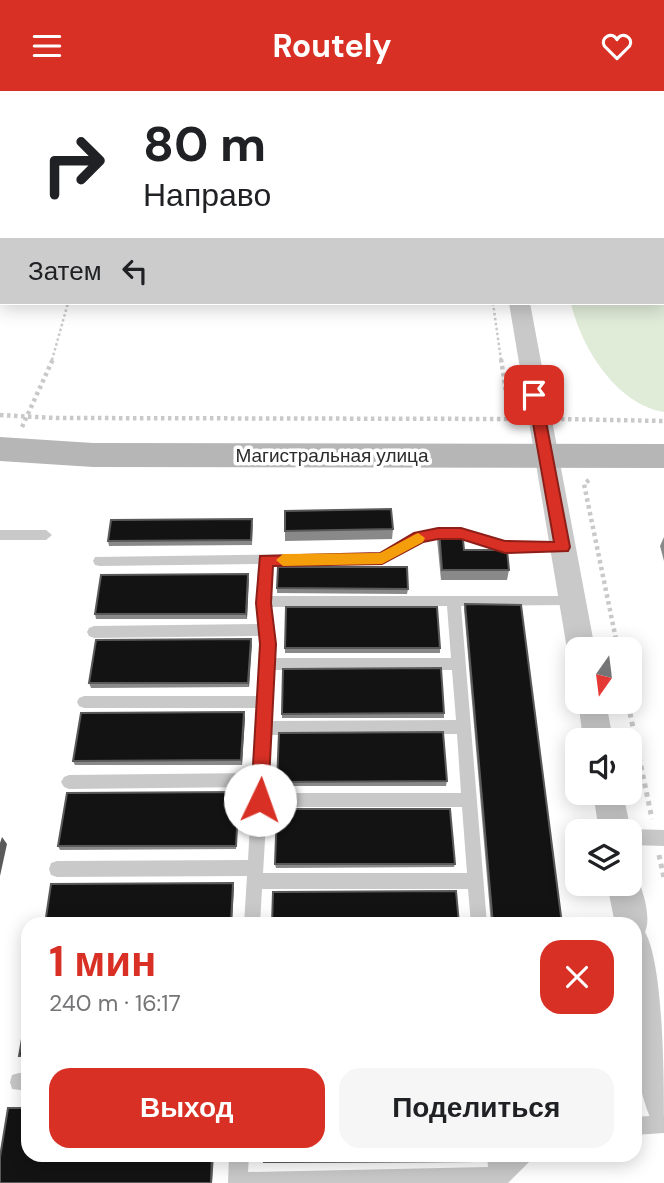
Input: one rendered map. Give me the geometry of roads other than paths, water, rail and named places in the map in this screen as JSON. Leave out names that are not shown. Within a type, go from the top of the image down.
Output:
[{"type":"main road","name":"Магистральная улица","points":[[0,449],[93,454],[664,456]]},
{"type":"street","points":[[520,305],[580,637]]},
{"type":"street","points":[[626,896],[631,917]]},
{"type":"street","points":[[642,984],[664,1107]]},
{"type":"lane","points":[[100,561],[382,558],[419,537],[438,534],[461,534],[505,547],[562,547]]},
{"type":"lane","points":[[0,535],[46,535]]},
{"type":"lane","points":[[252,917],[267,664],[267,630],[263,603],[265,560]]},
{"type":"lane","points":[[263,603],[572,600]]},
{"type":"lane","points":[[454,602],[479,917]]},
{"type":"lane","points":[[94,632],[267,630]]},
{"type":"lane","points":[[267,664],[459,664]]},
{"type":"lane","points":[[84,702],[265,702]]},
{"type":"lane","points":[[264,728],[464,726]]},
{"type":"lane","points":[[69,782],[261,780]]},
{"type":"lane","points":[[260,800],[470,800]]},
{"type":"lane","points":[[642,837],[660,838]]},
{"type":"lane","points":[[57,869],[476,881]]},
{"type":"lane","points":[[642,1126],[664,1124]]},
{"type":"lane","points":[[239,1162],[238,1182],[499,1180],[516,1162]]},
{"type":"lane","points":[[498,1162],[499,1180]]}]
